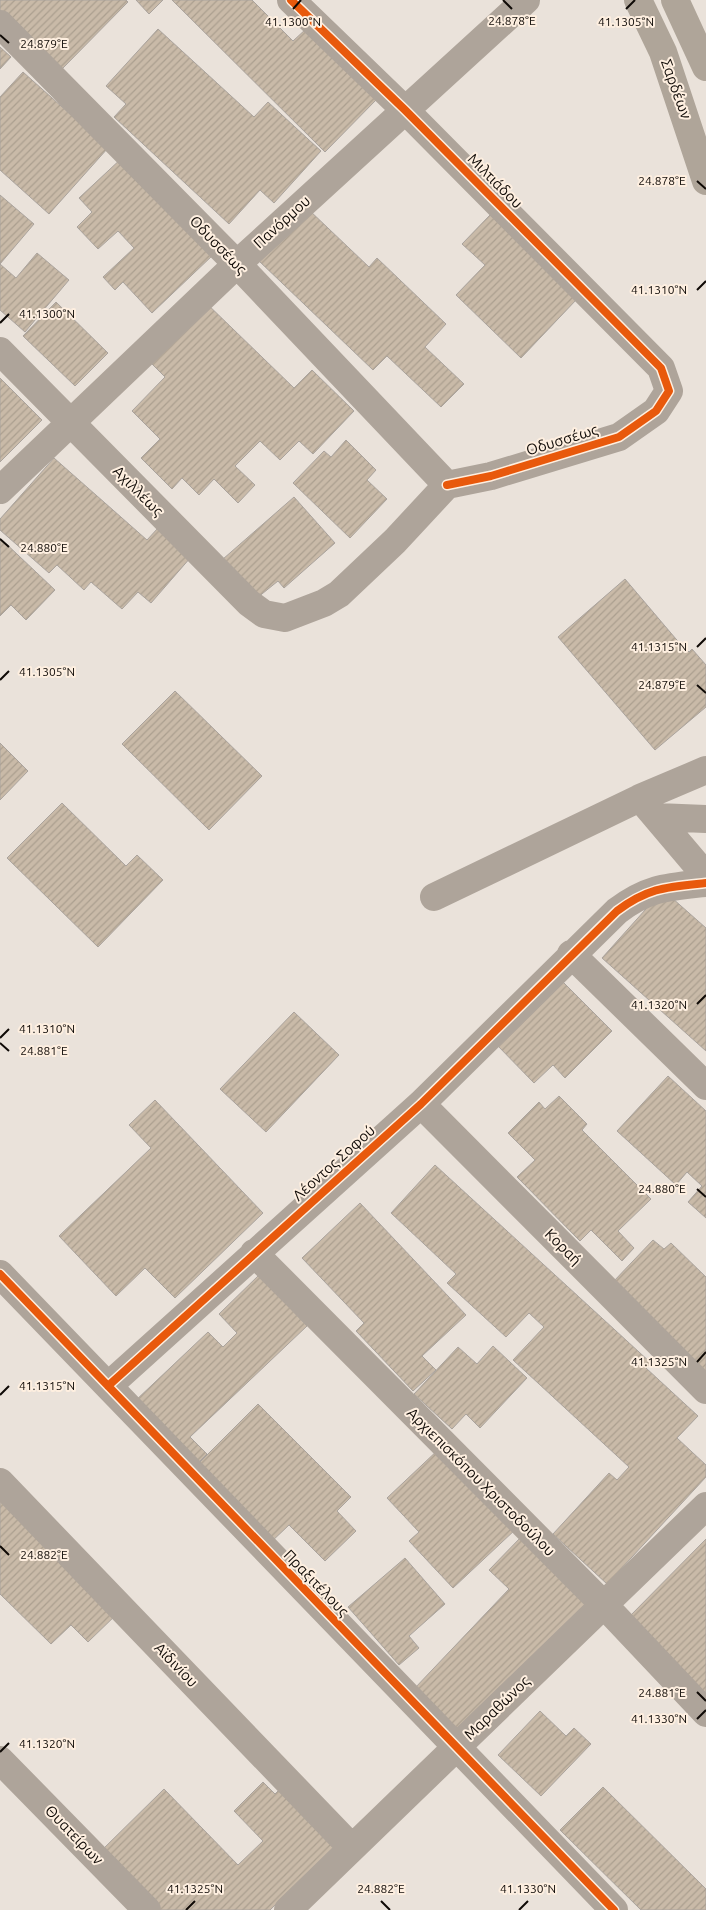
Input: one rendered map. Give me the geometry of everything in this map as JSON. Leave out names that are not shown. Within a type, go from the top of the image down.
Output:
[{"type":"main road","name":"Σαρδέων","points":[[638,0],[663,52],[706,181]]},
{"type":"main road","points":[[675,0],[703,50]]},
{"type":"street","name":"Μιλτιάδου","points":[[290,0],[405,110],[661,368],[668,391]]},
{"type":"street","name":"Πανόρμου","points":[[0,490],[237,264],[526,0]]},
{"type":"street","name":"Οδυσσέως","points":[[0,24],[237,264],[447,486],[491,476],[619,437],[656,411],[668,391]]},
{"type":"street","name":"Αχιλλέως","points":[[0,351],[249,603],[264,614],[285,618],[324,603],[338,594],[396,541],[447,486]]},
{"type":"street","points":[[434,897],[648,808],[706,770]]},
{"type":"street","points":[[648,808],[706,818]]},
{"type":"street","points":[[648,808],[706,876]]},
{"type":"street","name":"Λέοντος Σοφού","points":[[108,1386],[421,1104],[617,910],[632,900],[667,886],[706,883]]},
{"type":"street","points":[[572,954],[706,1086]]},
{"type":"street","name":"Κοραή","points":[[421,1104],[706,1390]]},
{"type":"street","name":"Αρχιεπισκόπου Χριστοδούλου","points":[[254,1253],[604,1605],[706,1713]]},
{"type":"street","name":"Πραξιτέλους","points":[[0,1274],[614,1910]]},
{"type":"street","name":"Αϊδινίου","points":[[0,1482],[352,1848]]},
{"type":"street","name":"Μαραθώνος","points":[[299,1907],[352,1848],[706,1506]]},
{"type":"street","name":"Θυατείρων","points":[[0,1760],[147,1910]]},
{"type":"building","points":[[0,0],[126,0],[128,2],[60,71],[0,13]]},
{"type":"building","points":[[136,0],[163,0],[149,14]]},
{"type":"building","points":[[172,0],[252,0],[293,41],[307,28],[377,99],[325,152]]},
{"type":"building","points":[[158,29],[254,117],[268,102],[321,151],[274,203],[260,190],[229,224],[114,117],[126,104],[106,86]]},
{"type":"building","points":[[0,47],[11,57],[0,69]]},
{"type":"building","points":[[23,72],[108,148],[49,214],[0,170],[0,97]]},
{"type":"building","points":[[123,157],[213,255],[152,313],[123,282],[115,290],[103,277],[134,248],[118,231],[98,249],[77,227],[92,212],[79,198]]},
{"type":"building","points":[[0,195],[34,224],[0,264]]},
{"type":"building","points":[[308,209],[369,267],[377,258],[446,324],[425,347],[464,384],[441,407],[387,356],[373,370],[259,261]]},
{"type":"building","points":[[490,215],[577,299],[521,358],[456,295],[485,265],[462,244]]},
{"type":"building","points":[[37,253],[69,280],[25,332],[0,310],[0,264],[16,278]]},
{"type":"building","points":[[202,299],[294,388],[312,370],[354,411],[313,454],[299,441],[280,460],[260,441],[235,466],[255,485],[238,503],[214,479],[199,495],[182,478],[172,489],[141,458],[160,439],[132,411],[165,377],[145,357]]},
{"type":"building","points":[[56,302],[108,353],[75,386],[23,336]]},
{"type":"building","points":[[0,378],[42,420],[0,462]]},
{"type":"building","points":[[346,440],[376,470],[367,480],[387,499],[350,538],[293,483],[324,451],[331,457]]},
{"type":"building","points":[[54,458],[147,540],[158,528],[191,557],[151,603],[138,592],[122,609],[91,582],[84,590],[57,565],[49,573],[0,530],[0,519]]},
{"type":"building","points":[[294,497],[335,543],[284,588],[278,581],[257,598],[223,559]]},
{"type":"building","points":[[0,538],[55,590],[26,620],[11,605],[0,616]]},
{"type":"building","points":[[625,579],[676,639],[689,652],[692,649],[706,665],[706,707],[655,750],[558,637]]},
{"type":"building","points":[[175,691],[262,776],[209,830],[122,744]]},
{"type":"building","points":[[0,743],[28,771],[0,800]]},
{"type":"building","points":[[62,803],[126,866],[137,855],[163,880],[98,947],[7,858]]},
{"type":"building","points":[[663,890],[706,928],[706,1051],[602,958]]},
{"type":"building","points":[[561,980],[612,1031],[565,1078],[553,1065],[534,1083],[496,1044]]},
{"type":"building","points":[[294,1012],[339,1055],[266,1132],[220,1089]]},
{"type":"building","points":[[668,1076],[706,1111],[706,1218],[688,1202],[702,1186],[687,1172],[676,1185],[617,1131]]},
{"type":"building","points":[[559,1096],[587,1124],[582,1130],[651,1199],[618,1231],[634,1248],[622,1261],[591,1230],[580,1241],[517,1177],[535,1160],[508,1133],[539,1102],[545,1109]]},
{"type":"building","points":[[155,1100],[263,1213],[175,1298],[145,1268],[116,1296],[59,1236],[151,1148],[129,1125]]},
{"type":"building","points":[[435,1165],[651,1363],[646,1368],[698,1416],[677,1438],[706,1465],[706,1477],[607,1584],[553,1534],[609,1473],[617,1480],[629,1467],[513,1360],[544,1327],[529,1313],[506,1337],[447,1283],[456,1274],[391,1213]]},
{"type":"building","points":[[360,1203],[466,1315],[422,1356],[436,1370],[413,1391],[356,1331],[364,1323],[302,1258]]},
{"type":"building","points":[[653,1240],[664,1249],[671,1243],[706,1277],[706,1372],[613,1282]]},
{"type":"building","points":[[259,1275],[307,1326],[190,1437],[207,1454],[195,1466],[134,1402],[208,1332],[223,1347],[237,1333],[219,1314]]},
{"type":"building","points":[[493,1346],[527,1378],[480,1428],[466,1414],[452,1429],[414,1394],[458,1347],[477,1364]]},
{"type":"building","points":[[258,1404],[351,1497],[337,1511],[356,1531],[325,1561],[289,1525],[269,1544],[194,1468]]},
{"type":"building","points":[[440,1448],[516,1529],[453,1588],[409,1541],[419,1532],[387,1498]]},
{"type":"building","points":[[0,1498],[119,1612],[88,1642],[71,1625],[51,1644],[0,1594]]},
{"type":"building","points":[[522,1536],[590,1602],[462,1735],[414,1689],[509,1589],[489,1570]]},
{"type":"building","points":[[706,1539],[706,1696],[627,1619]]},
{"type":"building","points":[[405,1558],[445,1604],[409,1636],[419,1648],[399,1665],[348,1607]]},
{"type":"building","points":[[540,1711],[566,1736],[574,1728],[591,1744],[541,1796],[498,1755]]},
{"type":"building","points":[[263,1782],[275,1794],[284,1785],[339,1842],[270,1910],[155,1910],[99,1853],[164,1789],[238,1865],[263,1841],[234,1811]]},
{"type":"building","points":[[603,1787],[706,1889],[706,1910],[641,1910],[560,1830]]},
{"type":"cycle path","points":[[291,0],[405,110],[661,368],[669,391],[656,411],[619,437],[491,476],[447,485]]},
{"type":"cycle path","points":[[108,1386],[421,1104],[617,911],[628,903],[649,893],[670,887],[706,883]]},
{"type":"cycle path","points":[[0,1274],[614,1910]]}]
